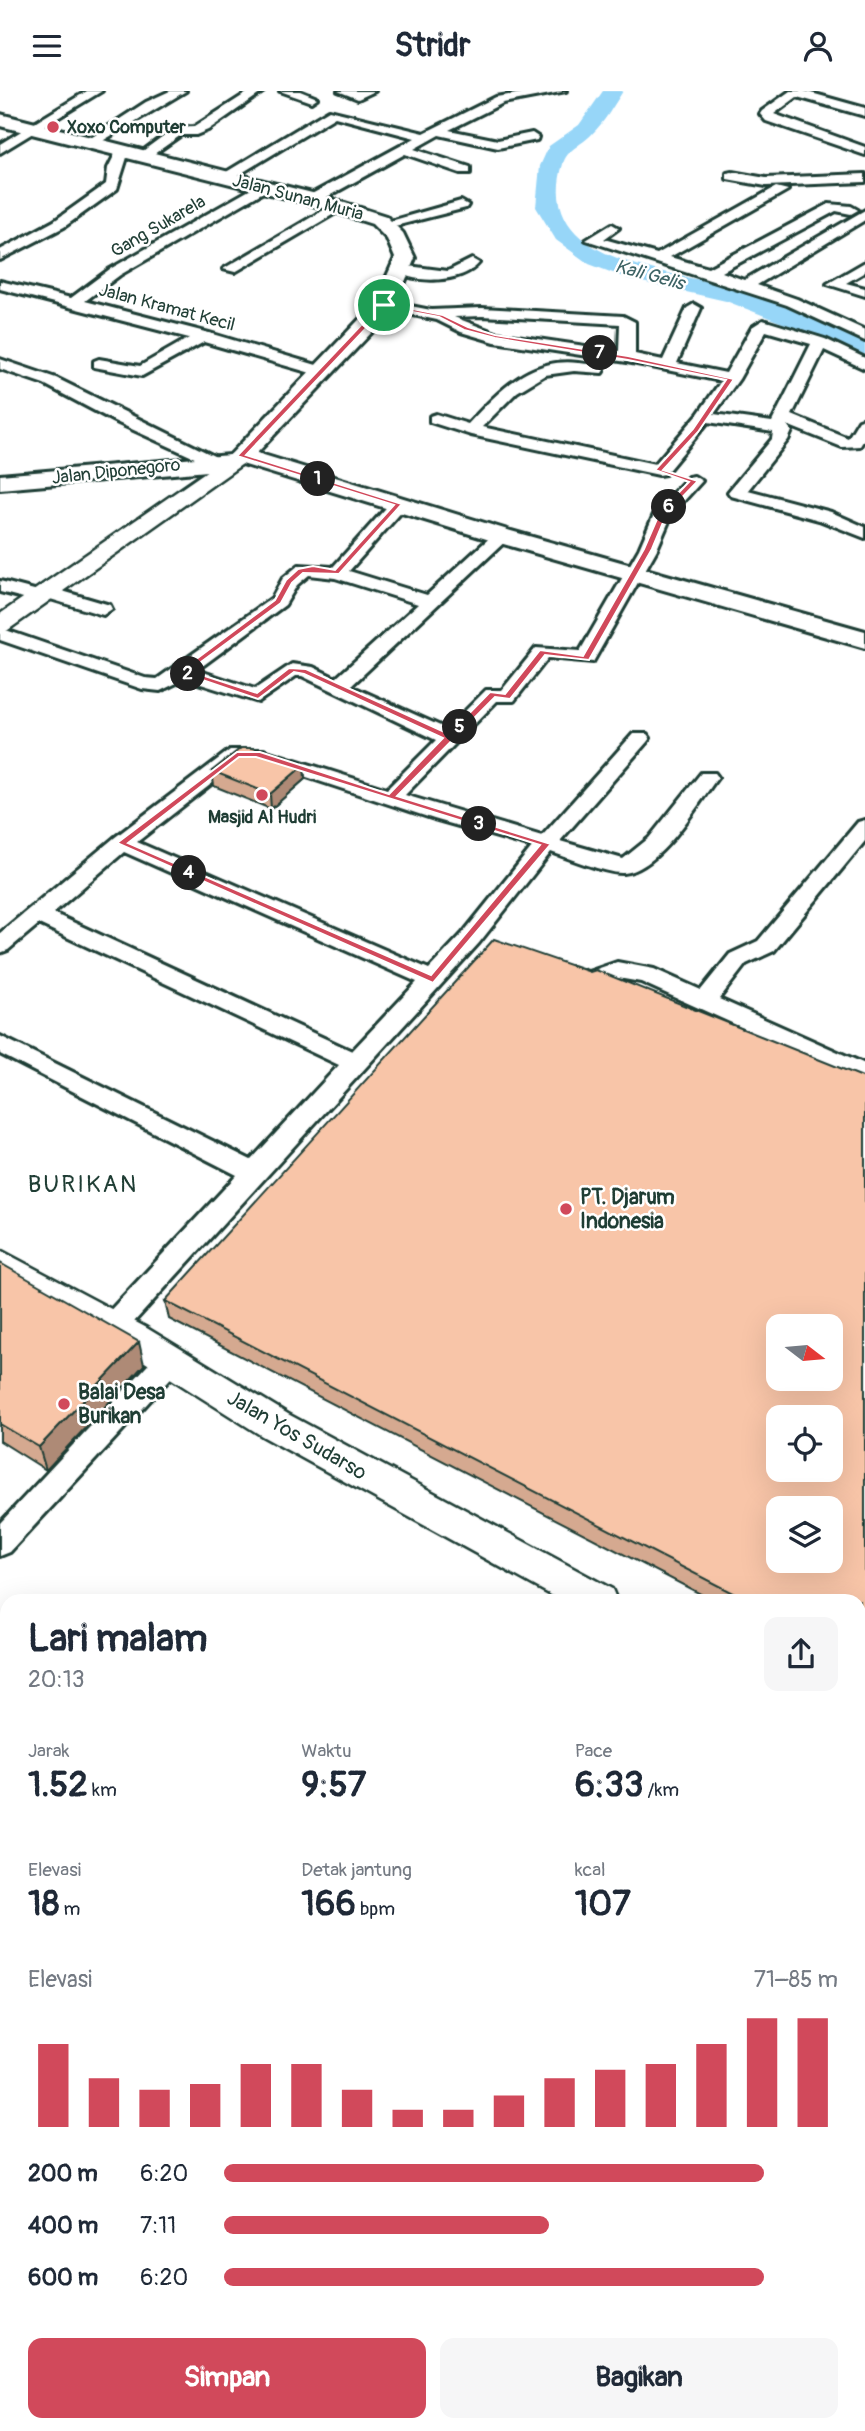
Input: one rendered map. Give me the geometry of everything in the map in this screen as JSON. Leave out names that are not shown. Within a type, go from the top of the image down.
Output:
[{"type":"main road","name":"Jalan Sunan Muria","points":[[0,120],[339,207],[387,225],[405,258],[400,269]]},
{"type":"main road","points":[[229,459],[324,372],[384,305],[400,269]]},
{"type":"main road","points":[[229,459],[398,504],[502,537],[865,640]]},
{"type":"main road","name":"Jalan Diponegoro","points":[[0,482],[229,459]]},
{"type":"street","points":[[0,149],[96,91]]},
{"type":"street","points":[[89,143],[150,105],[180,91]]},
{"type":"street","points":[[0,256],[59,224],[112,186],[115,169],[132,154],[178,131],[196,131],[204,127],[258,91]]},
{"type":"street","points":[[286,91],[311,98]]},
{"type":"street","points":[[344,91],[358,95],[369,91]]},
{"type":"street","points":[[482,91],[500,100]]},
{"type":"street","points":[[313,199],[430,134],[500,100],[561,91]]},
{"type":"street","points":[[746,286],[857,195],[864,147],[770,118],[766,114],[797,92],[865,113]]},
{"type":"street","points":[[225,177],[333,113],[430,134],[498,144],[531,137]]},
{"type":"street","points":[[402,149],[465,170]]},
{"type":"street","points":[[732,176],[857,195]]},
{"type":"street","points":[[758,181],[834,208]]},
{"type":"street","name":"Gang Sukarela","points":[[73,303],[115,272],[265,187]]},
{"type":"street","points":[[659,258],[794,195]]},
{"type":"street","points":[[710,273],[857,195]]},
{"type":"street","points":[[387,225],[461,205]]},
{"type":"street","points":[[230,269],[339,207]]},
{"type":"street","points":[[612,228],[593,239],[710,273],[792,302],[865,336]]},
{"type":"street","points":[[616,246],[638,233]]},
{"type":"street","points":[[400,269],[452,276],[462,274],[472,263]]},
{"type":"street","points":[[865,266],[834,284],[865,292]]},
{"type":"street","name":"Jalan Kramat Kecil","points":[[0,285],[204,336],[324,372]]},
{"type":"street","points":[[384,305],[431,313],[482,312],[628,322],[624,357],[594,385]]},
{"type":"street","points":[[668,367],[694,308]]},
{"type":"street","points":[[431,313],[466,329],[495,337],[624,357],[731,379]]},
{"type":"street","points":[[659,470],[704,417],[731,379],[757,330],[763,325],[820,342],[865,364]]},
{"type":"street","points":[[99,364],[142,371],[204,336]]},
{"type":"street","points":[[737,492],[785,432],[781,423],[820,342]]},
{"type":"street","points":[[1,365],[50,380],[120,418],[229,459]]},
{"type":"street","points":[[471,430],[532,373],[564,365],[606,372]]},
{"type":"street","points":[[704,417],[781,423],[848,444],[854,443],[865,423]]},
{"type":"street","points":[[436,419],[471,430],[659,470],[825,516],[865,533]]},
{"type":"street","points":[[0,625],[229,459]]},
{"type":"street","points":[[391,797],[493,694],[507,697],[542,652],[586,659],[664,512],[694,481]]},
{"type":"street","points":[[337,573],[398,504]]},
{"type":"street","points":[[338,687],[502,537]]},
{"type":"street","points":[[0,634],[149,685],[165,683],[183,672],[279,601],[289,582],[301,571],[313,568],[337,573],[431,602]]},
{"type":"street","points":[[0,586],[103,609]]},
{"type":"street","points":[[183,672],[260,696],[292,670],[306,671],[449,737]]},
{"type":"street","points":[[113,1326],[471,938],[546,844],[640,738]]},
{"type":"street","points":[[0,945],[122,843],[237,754],[257,754],[619,865],[631,865],[649,850],[708,777]]},
{"type":"street","points":[[705,1001],[738,959],[766,946],[855,856],[865,827]]},
{"type":"street","points":[[122,843],[433,980]]},
{"type":"street","points":[[37,914],[354,1062]]},
{"type":"street","points":[[471,938],[498,947]]},
{"type":"street","points":[[550,966],[589,981],[617,969],[629,970],[865,1073]]},
{"type":"street","points":[[0,1044],[254,1173]]},
{"type":"street","name":"Jalan Yos Sudarso","points":[[0,1263],[113,1326],[275,1425],[585,1594]]},
{"type":"street","points":[[0,1543],[170,1360]]},
{"type":"building","points":[[241,748],[253,748],[304,765],[270,794],[212,771]]},
{"type":"building","name":"PT. Djarum Indonesia","points":[[494,939],[590,972],[596,970],[865,1078],[865,1594],[734,1594],[165,1301]]},
{"type":"building","name":"Balai Desa Burikan","points":[[0,1263],[139,1342],[39,1447],[0,1424]]},
{"type":"waterway","name":"Kali Gelis","points":[[613,91],[586,129],[557,151],[551,166],[547,207],[564,235],[597,259],[637,274],[733,295],[865,347]]},
{"type":"place","name":"Xoxo Computer","points":[[53,127]]},
{"type":"place","name":"Masjid Al Hudri","points":[[262,795]]},
{"type":"place","name":"PT. Djarum Indonesia","points":[[566,1209]]},
{"type":"place","name":"Balai Desa Burikan","points":[[64,1404]]},
{"type":"district","name":"BURIKAN","points":[[83,1184]]},
{"type":"route","points":[[384,305],[324,372],[241,456],[398,504],[337,573],[313,568],[301,571],[289,582],[279,601],[183,672],[258,696],[292,670],[306,671],[449,737],[391,797],[546,844],[471,938],[433,980],[122,843],[237,754],[257,754],[391,797],[493,694],[507,697],[542,652],[586,659],[648,549],[664,512],[694,481],[659,470],[696,430],[731,379],[628,358],[495,337],[466,329],[441,316],[384,305]]}]
